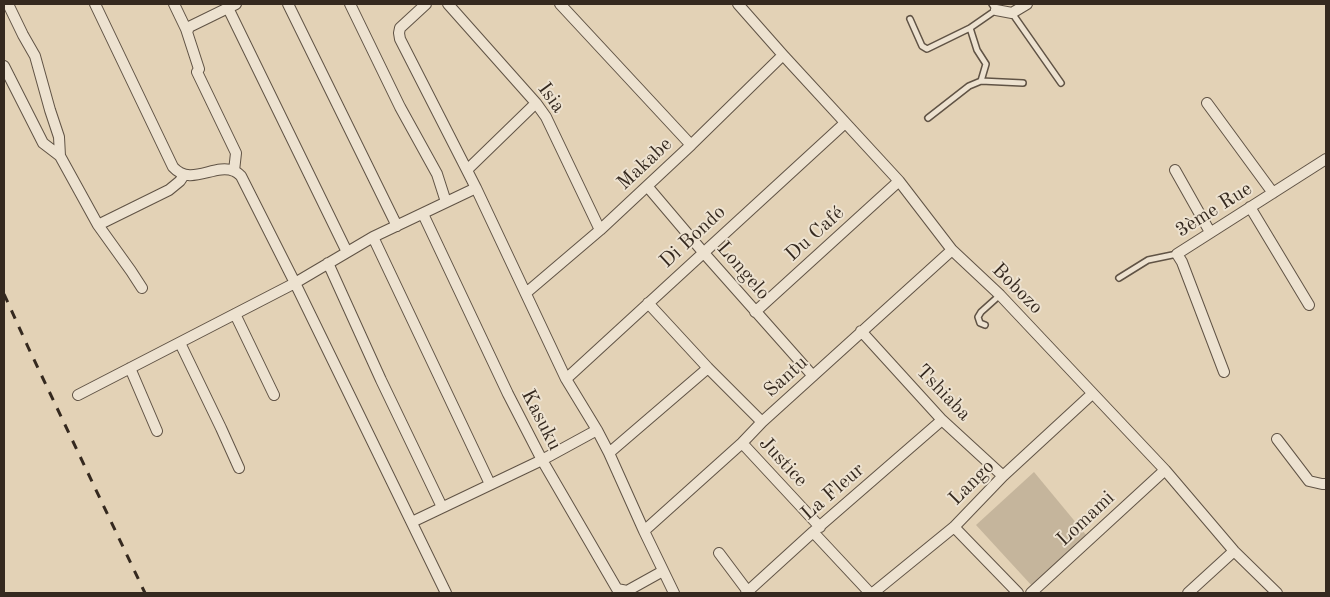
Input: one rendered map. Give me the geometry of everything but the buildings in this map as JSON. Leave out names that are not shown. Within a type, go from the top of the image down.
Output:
[{"type":"street","points":[[8,4],[35,56],[59,136],[60,156]]},
{"type":"street","points":[[95,4],[173,167],[184,175],[218,170],[234,171],[241,176],[446,593]]},
{"type":"street","points":[[174,4],[187,30],[199,69],[197,72],[236,153],[234,171]]},
{"type":"street","points":[[288,4],[397,226]]},
{"type":"street","points":[[350,4],[400,107],[437,174],[446,202]]},
{"type":"street","points":[[426,4],[400,28],[400,39],[476,188],[566,379],[609,453],[674,593]]},
{"type":"street","name":"Isia","points":[[448,4],[536,103],[546,117],[600,230]]},
{"type":"street","points":[[560,4],[691,145]]},
{"type":"street","name":"Bobozo","points":[[738,4],[899,181],[952,250],[1000,295],[1164,470],[1234,551],[1276,593]]},
{"type":"street","points":[[994,7],[1012,13],[1027,4]]},
{"type":"street","points":[[187,30],[187,28],[232,6],[347,252]]},
{"type":"street","name":"Makabe","points":[[526,293],[600,230],[783,55]]},
{"type":"street","points":[[4,66],[43,143],[60,156],[98,225],[142,288]]},
{"type":"street","points":[[467,170],[536,103]]},
{"type":"street","points":[[1207,103],[1273,193]]},
{"type":"street","name":"Di Bondo","points":[[566,379],[845,122]]},
{"type":"street","name":"3ème Rue","points":[[1224,372],[1182,262],[1177,254],[1326,159]]},
{"type":"street","points":[[1175,170],[1210,232]]},
{"type":"street","points":[[98,225],[169,190],[184,175]]},
{"type":"street","name":"Du Café","points":[[755,312],[899,181]]},
{"type":"street","name":"Longelo","points":[[647,186],[755,312],[813,376]]},
{"type":"street","points":[[78,395],[295,283],[373,237],[476,188]]},
{"type":"street","points":[[1250,207],[1308,304]]},
{"type":"street","name":"Kasuku","points":[[423,214],[508,394],[542,460],[617,589],[627,591],[663,571]]},
{"type":"street","points":[[373,237],[490,484]]},
{"type":"street","name":"Santu","points":[[644,531],[742,444],[762,422],[952,250]]},
{"type":"street","points":[[328,263],[442,508]]},
{"type":"street","points":[[648,303],[708,368],[762,422]]},
{"type":"street","points":[[235,314],[274,395]]},
{"type":"street","name":"Tshiaba","points":[[862,331],[942,420],[1003,476]]},
{"type":"street","points":[[180,342],[239,468]]},
{"type":"street","points":[[130,368],[157,431]]},
{"type":"street","points":[[609,453],[708,368]]},
{"type":"street","name":"Lango","points":[[871,593],[954,527],[1003,476],[1092,394]]},
{"type":"street","name":"La Fleur","points":[[719,553],[748,593],[942,420]]},
{"type":"street","points":[[412,522],[542,460],[597,430]]},
{"type":"street","points":[[1277,439],[1309,481],[1326,484]]},
{"type":"street","name":"Justice","points":[[742,444],[871,593]]},
{"type":"street","name":"Lomami","points":[[1031,593],[1164,470]]},
{"type":"street","points":[[954,527],[1018,593]]},
{"type":"street","points":[[1188,593],[1234,551]]},
{"type":"lane","points":[[910,19],[922,46],[927,49],[970,28],[994,7]]},
{"type":"lane","points":[[1012,13],[1061,83]]},
{"type":"lane","points":[[970,28],[977,50],[986,64],[981,81]]},
{"type":"lane","points":[[928,118],[969,86],[981,81],[1023,83]]},
{"type":"lane","points":[[1119,278],[1148,260],[1177,254]]},
{"type":"lane","points":[[985,325],[980,323],[978,317],[1000,295]]},
{"type":"shaded area","points":[[1034,472],[1087,536],[1033,587],[976,525]]},
{"type":"railway","points":[[4,294],[145,593]]}]
